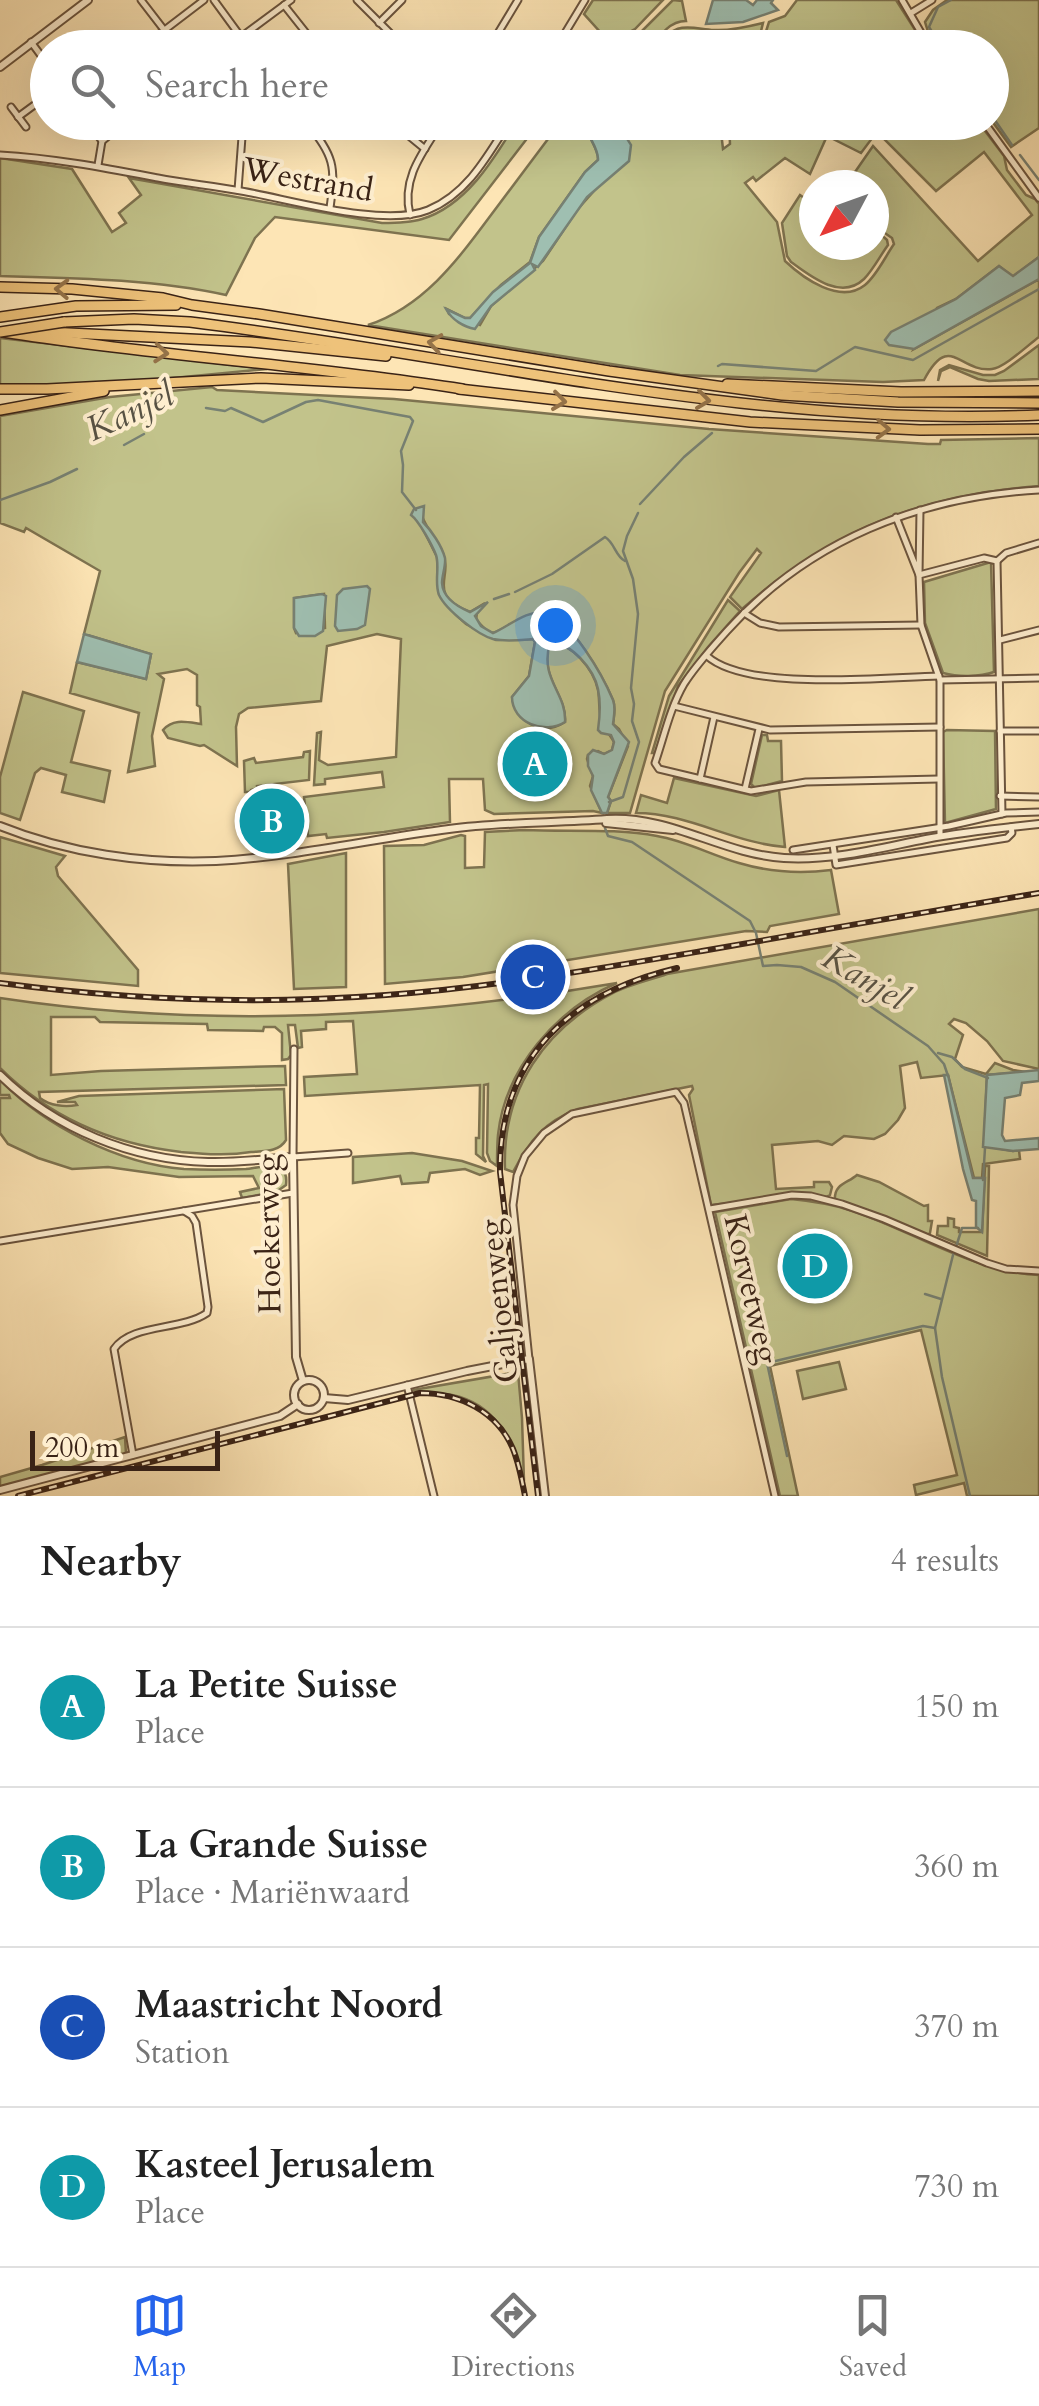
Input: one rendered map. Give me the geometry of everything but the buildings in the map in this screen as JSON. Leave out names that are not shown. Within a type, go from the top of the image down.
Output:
[{"type":"highway","points":[[0,287],[113,292],[192,306]]},
{"type":"highway","points":[[0,317],[76,306],[192,306],[782,396],[1039,403]]},
{"type":"highway","points":[[0,331],[117,319],[190,322],[724,402],[880,414],[1039,415]]},
{"type":"highway","points":[[0,331],[251,342],[434,358]]},
{"type":"highway","points":[[0,331],[148,352],[750,422],[920,430],[1039,429]]},
{"type":"highway","points":[[0,390],[278,378],[462,389]]},
{"type":"highway","points":[[0,410],[146,384]]},
{"type":"highway","points":[[704,384],[902,392],[1039,391]]},
{"type":"street","points":[[47,30],[88,0]]},
{"type":"street","points":[[141,0],[165,30],[204,0]]},
{"type":"street","points":[[214,0],[236,30]]},
{"type":"street","points":[[271,0],[301,30]]},
{"type":"street","points":[[251,30],[291,0]]},
{"type":"street","points":[[356,0],[386,30]]},
{"type":"street","points":[[379,23],[402,0]]},
{"type":"street","points":[[500,30],[518,0]]},
{"type":"street","points":[[567,30],[585,0]]},
{"type":"street","points":[[902,0],[920,30]]},
{"type":"street","points":[[910,13],[932,0]]},
{"type":"street","points":[[0,67],[30,43]]},
{"type":"street","points":[[11,107],[26,127]]},
{"type":"street","points":[[18,117],[30,108]]},
{"type":"street","points":[[238,190],[242,140]]},
{"type":"street","points":[[320,140],[332,162],[330,208]]},
{"type":"street","points":[[414,140],[425,149]]},
{"type":"street","points":[[410,215],[408,183],[431,140]]},
{"type":"street","name":"Westrand","points":[[0,155],[98,166],[380,216],[410,215],[438,205],[464,185],[498,140]]},
{"type":"street","points":[[997,140],[1039,198]]},
{"type":"street","points":[[98,166],[102,141]]},
{"type":"street","points":[[939,779],[806,782],[758,791],[700,780],[655,763],[684,685],[744,612],[789,574],[827,550],[896,517],[981,494],[1039,490]]},
{"type":"street","points":[[920,510],[921,625],[939,678],[940,836]]},
{"type":"street","points":[[896,517],[919,574]]},
{"type":"street","points":[[1002,814],[997,561],[1002,554],[1039,544]]},
{"type":"street","points":[[919,574],[984,558],[997,561]]},
{"type":"street","points":[[744,612],[775,627],[921,625]]},
{"type":"street","points":[[1000,640],[1039,630]]},
{"type":"street","points":[[706,655],[720,665],[774,679],[1039,678]]},
{"type":"street","points":[[674,706],[759,729],[782,731],[940,727]]},
{"type":"street","points":[[700,780],[714,718]]},
{"type":"street","points":[[744,790],[759,729]]},
{"type":"street","points":[[1000,731],[1039,731]]},
{"type":"street","points":[[1000,796],[1039,797]]},
{"type":"street","points":[[793,850],[1002,814],[1039,812]]},
{"type":"street","points":[[0,826],[96,852],[199,861],[258,858],[484,825],[632,819],[684,830],[742,851],[800,858],[1039,824]]},
{"type":"street","points":[[833,845],[836,865],[1007,838],[1011,827]]},
{"type":"street","name":"Hoekerweg","points":[[294,1050],[296,1357],[303,1381]]},
{"type":"street","points":[[0,1075],[51,1115],[94,1137],[142,1154],[208,1162],[348,1154]]},
{"type":"street","name":"Galjoenweg","points":[[545,1496],[513,1206],[517,1176],[525,1156],[544,1132],[572,1114],[673,1091],[678,1094]]},
{"type":"street","name":"Korvetweg","points":[[678,1094],[684,1103],[710,1209],[775,1496]]},
{"type":"street","points":[[0,1241],[294,1193]]},
{"type":"street","points":[[710,1209],[792,1195],[812,1196],[884,1218],[987,1263],[1039,1272]]},
{"type":"street","points":[[133,1456],[114,1349],[128,1336],[207,1314],[196,1223],[188,1210]]},
{"type":"street","points":[[324,1398],[348,1400],[529,1359]]},
{"type":"street","points":[[312,1380],[320,1384],[324,1398],[313,1409],[306,1409],[298,1404],[295,1392],[303,1381],[312,1380]]},
{"type":"street","points":[[406,1385],[434,1496]]},
{"type":"street","points":[[0,1490],[280,1416],[298,1404]]},
{"type":"green space","points":[[593,0],[663,0],[633,30],[598,30],[584,14]]},
{"type":"green space","points":[[673,0],[682,1],[686,21],[666,30],[643,30]]},
{"type":"green space","points":[[797,0],[896,0],[915,30],[766,30],[769,22],[785,16]]},
{"type":"green space","points":[[947,0],[1039,0],[1039,128],[1011,147],[1006,140],[1009,140],[1009,30],[928,30],[925,22]]},
{"type":"green space","points":[[763,23],[761,30],[726,30]]},
{"type":"green space","points":[[505,140],[526,140],[449,240],[275,217],[255,238],[226,295],[142,282],[0,276],[0,158],[72,169],[112,232],[126,223],[119,213],[141,195],[129,178],[382,223],[402,223],[438,213],[452,204],[488,166]]},
{"type":"green space","points":[[547,140],[592,140],[598,160],[585,172],[539,237],[530,262],[470,318],[447,309],[449,314],[480,325],[491,306],[543,261],[577,210],[601,183],[620,140],[722,140],[723,149],[730,140],[825,140],[812,170],[804,170],[785,158],[756,181],[753,177],[745,183],[777,222],[785,261],[833,291],[855,290],[865,285],[884,260],[889,260],[894,244],[889,236],[889,170],[856,170],[873,146],[978,261],[1032,215],[984,152],[936,191],[885,140],[992,140],[1004,156],[1007,170],[1026,195],[1039,204],[1039,257],[1013,277],[999,266],[956,299],[937,308],[914,349],[1039,279],[1039,337],[997,368],[981,369],[948,356],[941,358],[924,380],[680,375],[368,325],[407,306],[468,246]]},
{"type":"green space","points":[[835,140],[871,140],[861,153]]},
{"type":"green space","points":[[799,197],[799,260],[878,260],[855,285],[846,288],[826,284],[791,262],[782,223]]},
{"type":"green space","points":[[0,338],[267,369],[100,385],[0,387]]},
{"type":"green space","points":[[1039,345],[1039,379],[989,381],[950,367],[941,371],[938,381],[940,370],[949,365],[995,375]]},
{"type":"green space","points":[[212,387],[928,444],[940,444],[941,440],[1039,438],[1039,486],[955,498],[880,521],[810,557],[742,609],[730,597],[761,553],[757,549],[665,691],[630,813],[607,813],[611,801],[608,797],[628,746],[613,724],[613,700],[585,650],[565,626],[545,613],[526,617],[493,633],[487,631],[476,620],[485,603],[470,612],[456,605],[444,591],[445,561],[422,516],[419,521],[437,557],[439,594],[456,615],[496,640],[535,642],[529,676],[512,697],[524,720],[548,728],[565,722],[548,667],[549,643],[573,652],[592,674],[602,722],[614,742],[612,750],[604,754],[598,751],[587,759],[593,776],[590,786],[602,813],[494,814],[485,810],[483,779],[449,779],[450,822],[327,838],[326,834],[308,836],[304,797],[384,787],[382,772],[325,779],[325,784],[314,785],[317,733],[321,732],[319,760],[328,765],[396,757],[401,639],[377,634],[327,646],[321,701],[248,708],[239,714],[237,766],[204,745],[168,738],[163,730],[176,722],[201,724],[197,675],[187,669],[158,674],[164,679],[152,736],[155,766],[128,772],[139,713],[70,693],[77,662],[146,679],[151,654],[84,634],[100,571],[26,528],[24,532],[0,523],[0,416],[110,397]],"holes":[[[324,594],[325,628],[296,633],[294,598]]]},
{"type":"green space","points":[[991,562],[994,672],[969,676],[943,673],[925,623],[924,582]]},
{"type":"green space","points":[[728,600],[740,611],[678,686],[652,753],[669,696]]},
{"type":"green space","points":[[23,692],[84,711],[71,762],[110,771],[104,802],[62,792],[66,775],[41,768],[35,773],[20,820],[0,813],[0,777]]},
{"type":"green space","points":[[995,731],[996,809],[945,823],[943,732]]},
{"type":"green space","points":[[762,735],[767,735],[768,741],[781,741],[782,781],[755,788],[751,784]]},
{"type":"green space","points":[[310,751],[309,780],[257,786],[257,791],[245,792],[244,761],[303,757],[304,752]]},
{"type":"green space","points":[[674,778],[756,796],[779,790],[785,847],[674,818],[636,813],[641,795],[667,803]]},
{"type":"green space","points":[[485,832],[657,836],[762,868],[796,872],[831,870],[839,914],[770,926],[767,932],[746,931],[463,977],[385,984],[384,846],[424,845],[461,835],[465,836],[465,868],[484,867]]},
{"type":"green space","points":[[0,837],[65,856],[56,867],[58,876],[138,970],[138,986],[0,973]]},
{"type":"green space","points":[[346,853],[346,987],[294,989],[288,864]]},
{"type":"green space","points":[[1039,909],[1039,1069],[1003,1061],[966,1023],[954,1019],[949,1024],[963,1035],[955,1059],[962,1067],[986,1074],[995,1063],[1026,1072],[987,1075],[984,1146],[1019,1150],[1020,1159],[983,1164],[982,1178],[974,1178],[948,1075],[921,1078],[917,1062],[900,1066],[905,1108],[885,1134],[874,1139],[844,1136],[832,1145],[818,1141],[772,1145],[776,1189],[829,1182],[832,1187],[826,1197],[811,1194],[711,1205],[689,1095],[692,1086],[566,1114],[539,1133],[513,1172],[505,1169],[511,1113],[533,1064],[568,1024],[615,992],[667,974]]},
{"type":"green space","points":[[617,983],[574,1008],[523,1064],[503,1110],[497,1166],[487,1153],[488,1084],[484,1085],[486,1162],[476,1154],[480,1085],[305,1096],[304,1077],[357,1074],[353,1021],[326,1022],[326,1029],[301,1031],[302,1047],[298,1048],[295,1025],[288,1025],[291,1055],[282,1060],[282,1033],[275,1027],[264,1027],[263,1031],[208,1030],[207,1024],[51,1017],[51,1075],[285,1066],[286,1085],[39,1092],[44,1101],[68,1106],[77,1105],[57,1102],[79,1096],[284,1089],[286,1140],[266,1151],[181,1152],[130,1143],[61,1114],[0,1068],[0,998],[154,1014],[309,1015],[464,1004]]},
{"type":"green space","points":[[0,1080],[39,1113],[109,1151],[184,1169],[276,1167],[285,1174],[286,1185],[276,1192],[242,1198],[240,1192],[259,1188],[253,1176],[179,1177],[108,1167],[72,1169],[38,1158],[8,1144],[0,1133],[0,1098],[10,1098],[0,1095]]},
{"type":"green space","points":[[412,1153],[462,1161],[492,1171],[480,1175],[465,1169],[430,1173],[428,1182],[402,1184],[400,1176],[353,1183],[353,1157]]},
{"type":"green space","points":[[985,1166],[989,1166],[987,1256],[937,1235],[938,1226],[948,1226],[948,1218],[954,1219],[959,1232],[982,1232]]},
{"type":"green space","points":[[857,1175],[928,1205],[930,1233],[835,1199],[839,1187]]},
{"type":"green space","points":[[791,1199],[845,1209],[991,1267],[1039,1275],[1039,1496],[967,1496],[964,1483],[916,1495],[914,1485],[957,1475],[921,1330],[770,1366],[798,1496],[780,1496],[715,1212]]},
{"type":"green space","points":[[839,1362],[846,1389],[803,1399],[797,1371]]},
{"type":"green space","points":[[518,1372],[524,1481],[508,1439],[491,1416],[452,1395],[413,1390]]},
{"type":"green space","points":[[125,1437],[126,1454],[0,1487],[0,1477]]},
{"type":"shaded area","points":[[713,0],[746,0],[753,5],[757,0],[773,0],[771,3],[778,10],[743,22],[706,24]]},
{"type":"shaded area","points":[[592,140],[628,140],[631,145],[629,161],[587,197],[538,267],[532,264],[535,270],[491,306],[475,329],[459,322],[446,309],[470,318],[493,292],[530,263],[539,237],[585,172],[598,160]]},
{"type":"shaded area","points":[[1039,257],[1039,279],[914,349],[889,345],[885,340],[891,332],[956,299],[999,266],[1013,276]]},
{"type":"shaded area","points":[[424,506],[423,522],[445,558],[442,583],[452,602],[470,612],[488,602],[475,616],[481,626],[493,633],[538,612],[555,617],[594,664],[613,700],[613,724],[629,742],[608,797],[611,801],[607,813],[602,813],[591,790],[593,776],[588,755],[593,750],[604,754],[612,750],[614,742],[611,735],[598,730],[600,699],[592,674],[573,652],[550,643],[548,666],[565,722],[539,727],[517,714],[512,697],[529,676],[535,642],[487,637],[448,608],[439,595],[436,555],[411,515],[414,509]]},
{"type":"shaded area","points":[[343,589],[370,589],[365,625],[338,631],[337,595]]},
{"type":"shaded area","points":[[326,596],[323,631],[315,636],[299,636],[294,628],[294,598]]},
{"type":"shaded area","points":[[84,634],[151,654],[146,679],[77,662]]},
{"type":"shaded area","points":[[1039,1070],[1039,1081],[1022,1083],[1020,1095],[1005,1098],[1002,1135],[1005,1141],[1039,1138],[1039,1149],[983,1147],[987,1075]]},
{"type":"shaded area","points":[[944,1075],[948,1075],[973,1178],[985,1178],[982,1232],[976,1227],[976,1201],[972,1200],[963,1169]]},
{"type":"waterway","points":[[931,30],[938,7],[951,0]]},
{"type":"waterway","points":[[1009,140],[1012,145]]},
{"type":"waterway","points":[[1020,155],[1039,180]]},
{"type":"waterway","points":[[718,366],[816,371],[855,347],[913,360],[1039,289]]},
{"type":"waterway","name":"Kanjel","points":[[206,408],[231,408],[263,422],[318,400],[410,417],[413,421],[401,451],[402,492],[416,510]]},
{"type":"waterway","points":[[640,504],[712,433]]},
{"type":"waterway","name":"Kanjel","points":[[124,445],[144,434]]},
{"type":"waterway","name":"Kanjel","points":[[0,500],[77,469]]},
{"type":"waterway","points":[[609,802],[623,797],[639,742],[632,721],[631,688],[638,614],[633,579],[623,551],[638,513]]},
{"type":"waterway","points":[[515,592],[552,574],[605,537],[625,561]]},
{"type":"waterway","points":[[494,599],[509,594]]},
{"type":"waterway","name":"Kanjel","points":[[605,828],[608,836],[632,842],[750,921],[763,966],[801,967],[835,982],[928,1046],[944,1064],[948,1076]]},
{"type":"waterway","points":[[938,1053],[988,1078]]},
{"type":"waterway","points":[[984,1164],[985,1148]]},
{"type":"waterway","points":[[983,1180],[984,1166]]},
{"type":"waterway","name":"Kanjel","points":[[956,1247],[962,1228],[978,1228]]},
{"type":"waterway","name":"Kanjel","points":[[954,1251],[935,1328],[942,1377],[970,1496]]},
{"type":"waterway","points":[[925,1294],[941,1299]]},
{"type":"waterway","name":"Kanjel","points":[[787,1456],[767,1363],[923,1326],[935,1328]]},
{"type":"railway","points":[[0,983],[193,999],[290,1000],[426,992],[584,971],[1039,893]]},
{"type":"railway","points":[[538,1496],[500,1172],[503,1131],[512,1095],[548,1036],[574,1013],[604,994],[677,968]]},
{"type":"railway","points":[[18,1496],[420,1393],[462,1401],[497,1424],[513,1449],[525,1496]]},
{"type":"place","name":"La Petite Suisse","points":[[535,764]]},
{"type":"place","name":"La Grande Suisse","points":[[272,821]]},
{"type":"place","name":"Maastricht Noord","points":[[533,977]]},
{"type":"place","name":"Kasteel Jerusalem","points":[[815,1266]]}]
